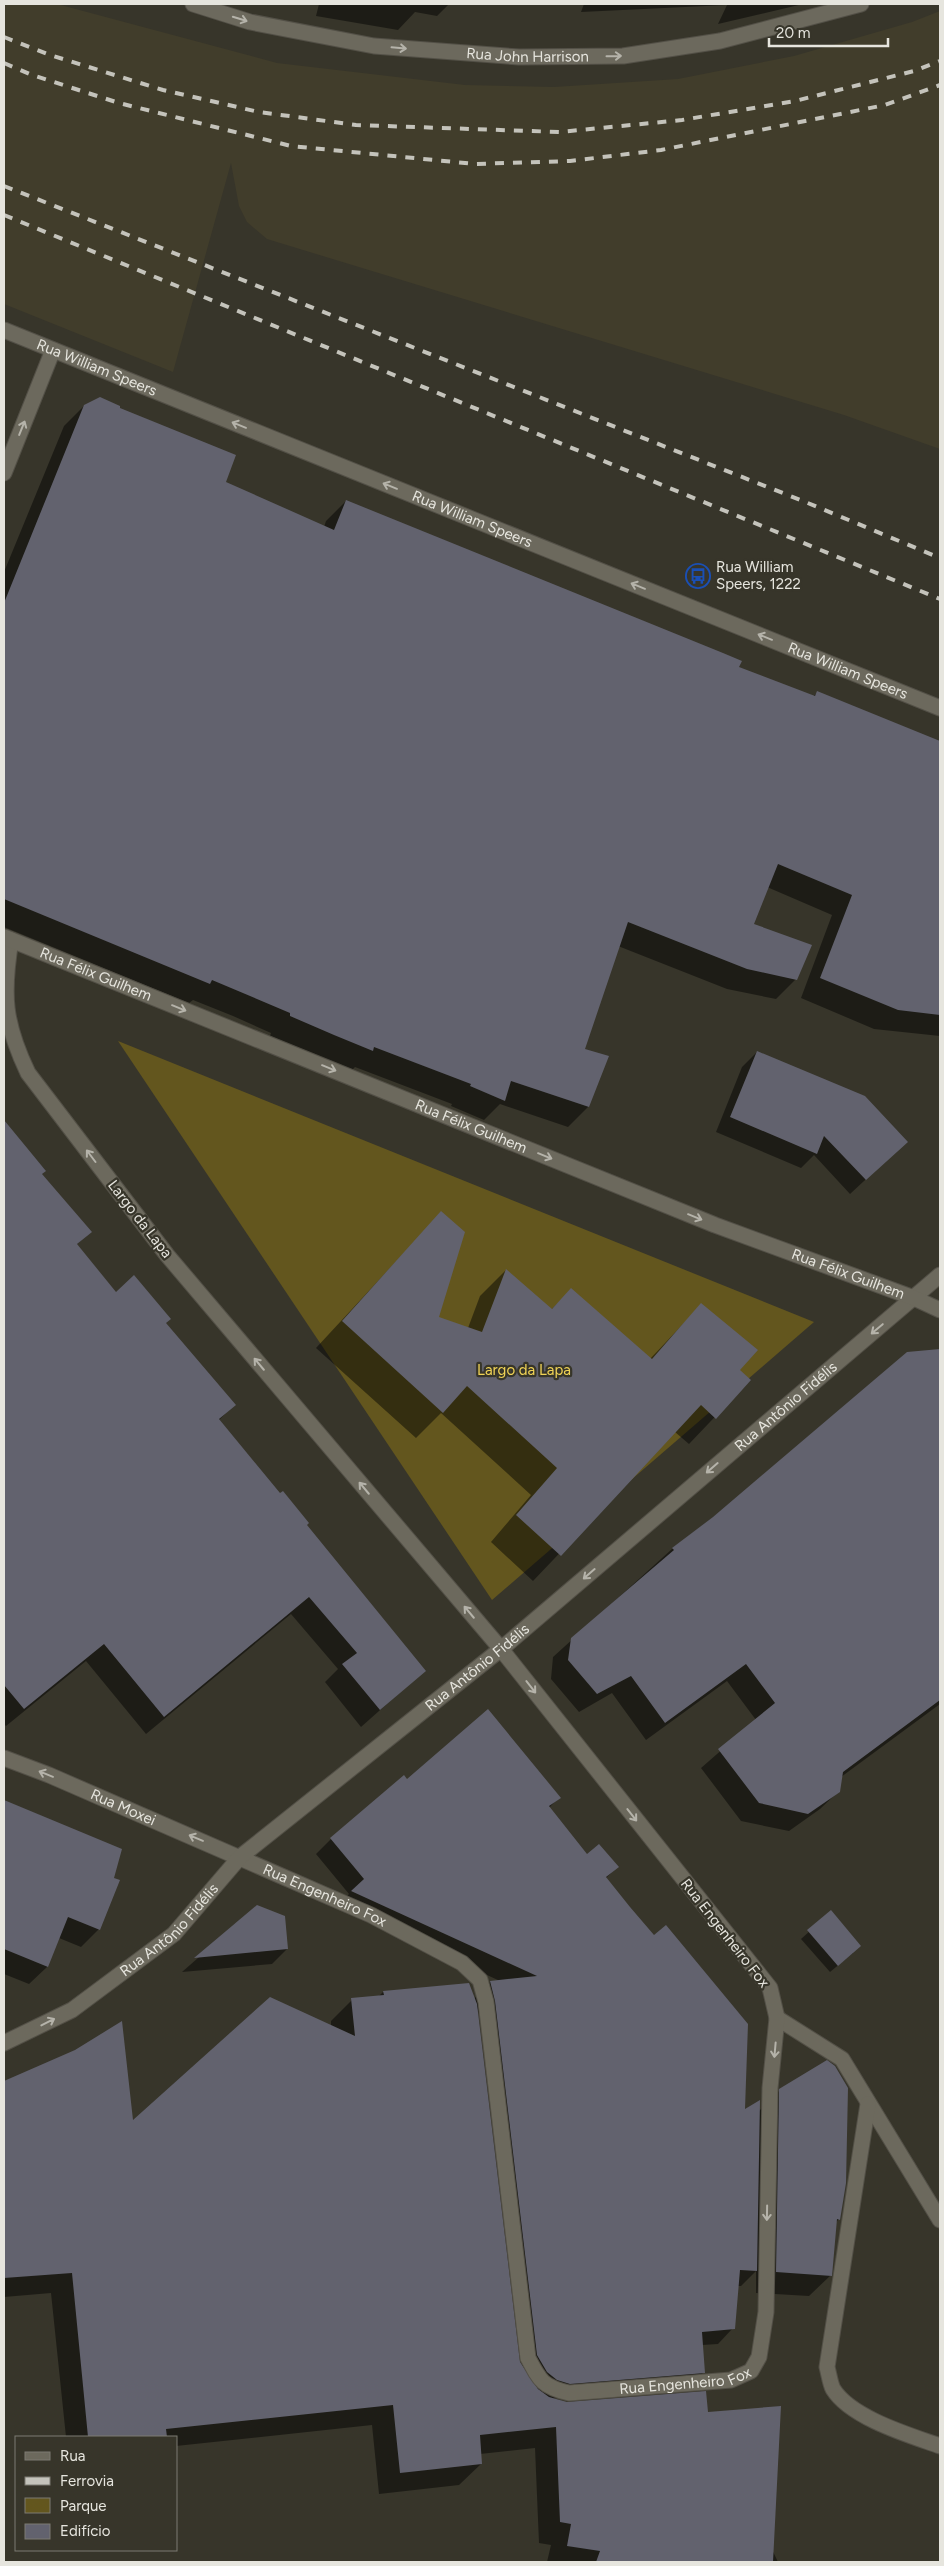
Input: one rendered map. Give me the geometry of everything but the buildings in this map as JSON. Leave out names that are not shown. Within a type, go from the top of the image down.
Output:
[{"type":"street","name":"Rua John Harrison","points":[[199,5],[250,22],[374,46],[519,57],[623,56],[720,41],[861,4]]},
{"type":"street","name":"Rua William Speers","points":[[4,330],[940,708]]},
{"type":"street","points":[[4,474],[53,350]]},
{"type":"street","name":"Rua Félix Guilhem","points":[[8,938],[715,1225],[914,1298],[940,1310]]},
{"type":"street","name":"Largo da Lapa","points":[[8,938],[5,980],[7,1019],[17,1050],[28,1073],[167,1255],[501,1649]]},
{"type":"street","name":"Rua Antônio Fidélis","points":[[4,2043],[72,2010],[174,1934],[240,1857],[501,1649],[940,1275]]},
{"type":"street","name":"Rua Engenheiro Fox","points":[[240,1857],[371,1915],[462,1963],[480,1980],[486,2002],[528,2358],[538,2379],[550,2389],[569,2393],[730,2380],[751,2371],[759,2357],[766,2312],[770,2088],[777,2018],[770,1988],[501,1649]]},
{"type":"street","name":"Rua Moxei","points":[[4,1758],[240,1857]]},
{"type":"street","points":[[777,2018],[842,2059],[940,2220]]},
{"type":"street","points":[[868,2104],[827,2367],[832,2388],[846,2405],[897,2430],[940,2446]]},
{"type":"shaded area","points":[[4,4],[57,4],[277,63],[465,85],[554,87],[678,79],[794,56],[912,22],[940,11],[940,449],[844,415],[267,239],[247,222],[239,206],[231,163],[173,372],[4,304]]},
{"type":"green space","name":"Largo da Lapa","points":[[118,1041],[814,1322],[492,1600]]},
{"type":"railway","points":[[4,37],[50,55],[163,90],[259,112],[356,125],[559,132],[682,120],[795,101],[914,71],[940,61]]},
{"type":"railway","points":[[4,63],[32,75],[119,103],[291,146],[475,164],[570,161],[661,150],[885,105],[940,85]]},
{"type":"railway","points":[[4,186],[803,501],[940,558]]},
{"type":"railway","points":[[4,215],[940,599]]},
{"type":"place","name":"Rua William Speers, 1222","points":[[698,576]]}]
